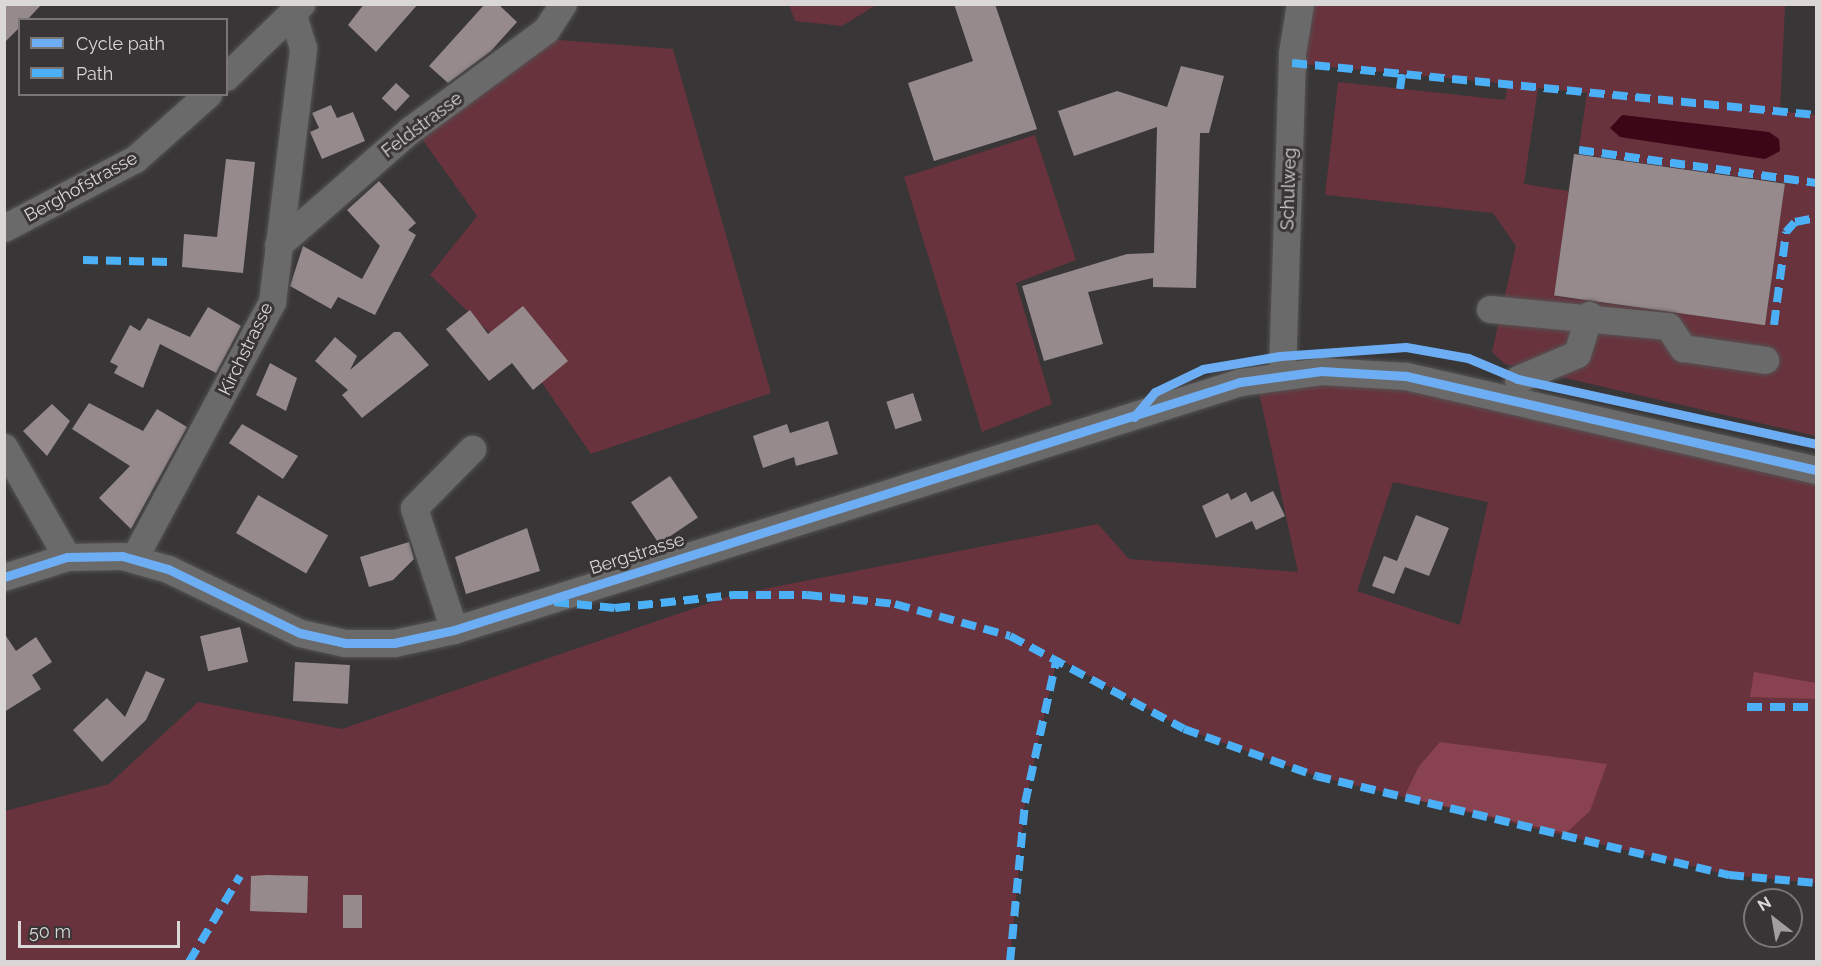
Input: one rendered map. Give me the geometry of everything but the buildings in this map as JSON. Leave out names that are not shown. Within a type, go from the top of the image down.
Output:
[{"type":"street","name":"Feldstrasse","points":[[278,245],[410,130],[546,30],[563,4]]},
{"type":"street","name":"Schulweg","points":[[1282,374],[1292,53],[1300,4]]},
{"type":"street","name":"Kirchstrasse","points":[[134,558],[265,320],[278,245],[303,48],[296,9]]},
{"type":"street","points":[[228,75],[296,9]]},
{"type":"street","name":"Berghofstrasse","points":[[4,228],[135,159],[206,96]]},
{"type":"street","points":[[1490,309],[1540,317],[1589,315],[1668,326],[1683,348],[1765,360]]},
{"type":"street","points":[[1518,379],[1577,354],[1589,315]]},
{"type":"street","name":"Bergstrasse","points":[[4,577],[67,557],[134,558],[322,640],[370,646],[454,630],[979,461],[1282,374],[1406,376],[1816,470]]},
{"type":"street","points":[[4,447],[67,557]]},
{"type":"street","points":[[454,630],[414,508],[472,449]]},
{"type":"shaded area","points":[[789,4],[876,5],[842,26],[795,21]]},
{"type":"shaded area","points":[[1300,5],[1785,5],[1780,111],[1816,115],[1816,436],[1505,364],[1492,352],[1516,246],[1493,213],[1325,195],[1338,82],[1505,100],[1508,84],[1292,63]],"holes":[[[1538,88],[1587,93],[1578,154],[1785,183],[1765,325],[1554,296],[1569,191],[1524,184]]]},
{"type":"shaded area","points":[[547,39],[673,49],[771,393],[591,454],[542,383],[430,275],[477,216],[420,136]]},
{"type":"shaded area","points":[[1622,115],[1769,132],[1779,139],[1780,151],[1765,159],[1620,137],[1610,128]]},
{"type":"shaded area","points":[[1035,135],[1076,260],[1016,283],[1052,404],[982,432],[904,177]]},
{"type":"shaded area","points":[[1321,371],[1816,470],[1816,883],[1729,875],[1316,776],[1184,729],[1057,658],[1025,803],[1010,961],[5,962],[5,811],[109,784],[198,702],[342,729],[733,595],[1098,524],[1129,559],[1298,572],[1256,378]],"holes":[[[1393,482],[1488,502],[1460,625],[1357,591]]]},
{"type":"shaded area","points":[[1754,672],[1816,683],[1816,699],[1750,697]]},
{"type":"shaded area","points":[[1440,742],[1607,764],[1590,811],[1566,833],[1404,797],[1419,766]]},
{"type":"marked path","points":[[1292,63],[1816,115]]},
{"type":"marked path","points":[[1400,89],[1402,74]]},
{"type":"marked path","points":[[1579,150],[1816,183]]},
{"type":"marked path","points":[[1774,325],[1786,232],[1795,222],[1816,218]]},
{"type":"marked path","points":[[83,260],[169,262]]},
{"type":"marked path","points":[[554,602],[615,608],[733,595],[807,595],[895,604],[1010,636],[1184,729],[1316,776],[1729,875],[1816,883]]},
{"type":"marked path","points":[[1010,962],[1025,803],[1057,657]]},
{"type":"marked path","points":[[1747,707],[1816,707]]},
{"type":"marked path","points":[[189,962],[240,876]]},
{"type":"cycle path","points":[[1134,417],[1155,392],[1203,369],[1280,356],[1406,347],[1468,358],[1518,379],[1816,444]]},
{"type":"cycle path","points":[[4,577],[67,557],[122,556],[168,569],[300,633],[345,643],[394,643],[454,630],[1240,382],[1321,371],[1406,376],[1816,470]]}]
